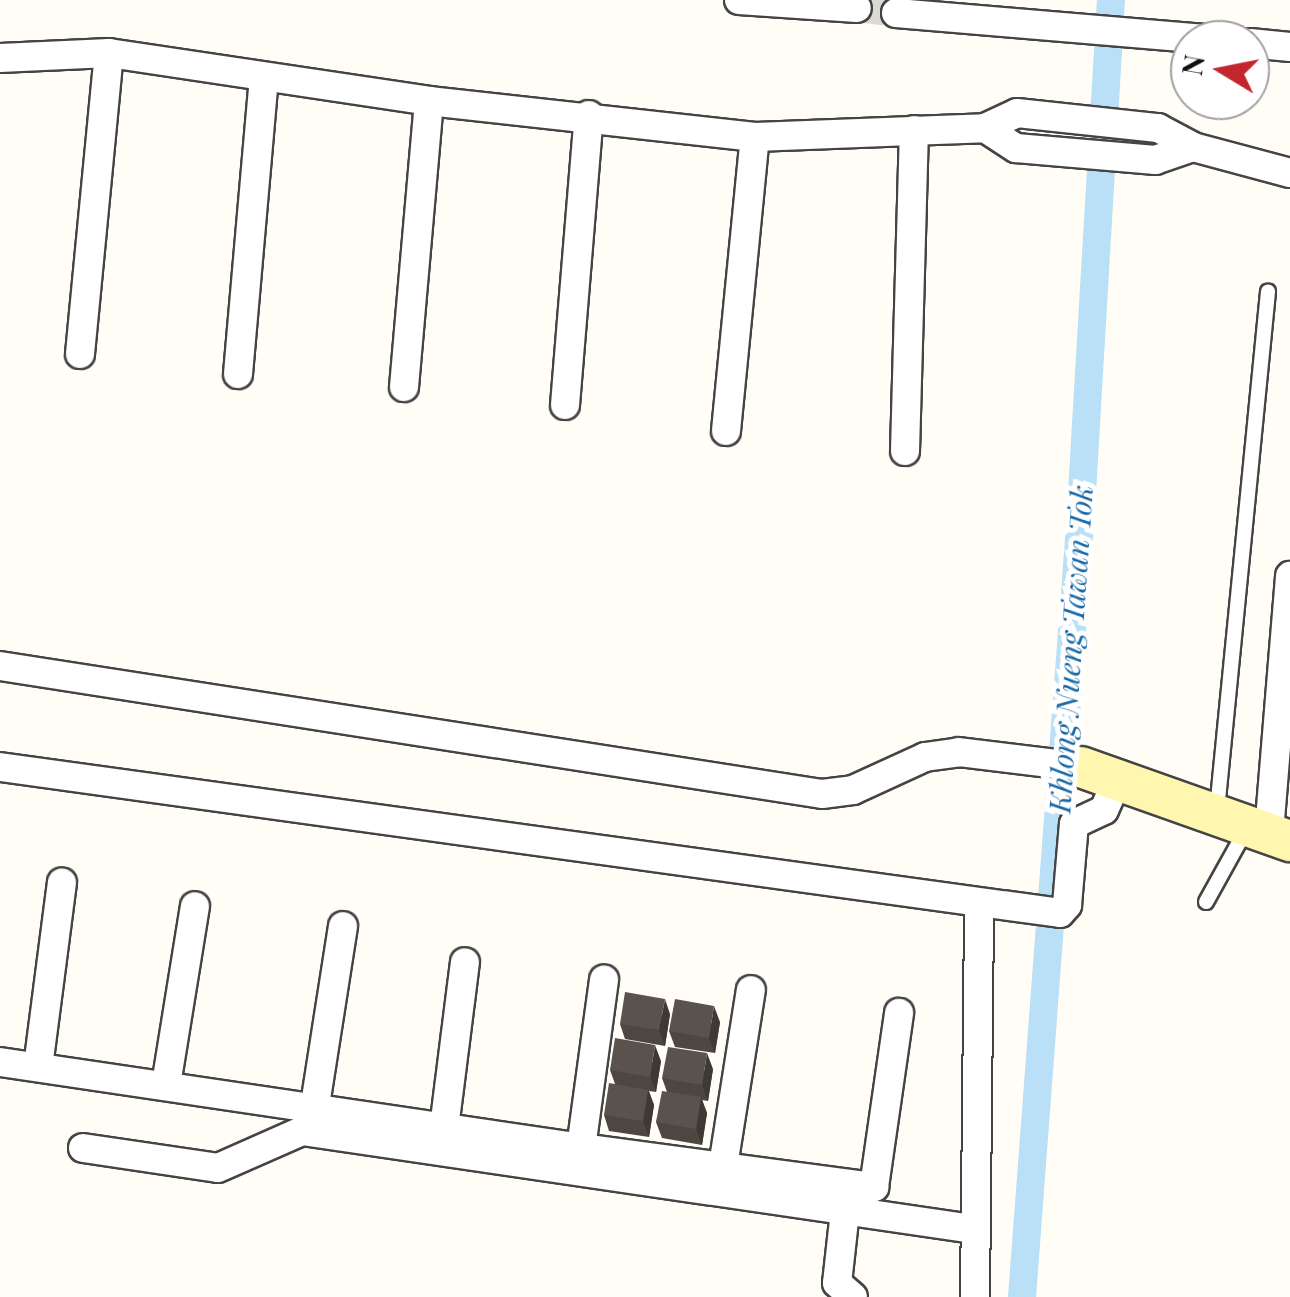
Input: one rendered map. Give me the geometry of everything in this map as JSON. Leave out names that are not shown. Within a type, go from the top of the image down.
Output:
[{"type":"street","points":[[739,0],[858,8]]},
{"type":"street","points":[[896,12],[1170,36]]},
{"type":"street","points":[[0,58],[108,53],[429,101],[589,116],[755,138],[984,128],[1017,113],[1158,128],[1193,148],[1290,173]]},
{"type":"street","points":[[80,354],[108,53]]},
{"type":"street","points":[[238,374],[264,77]]},
{"type":"street","points":[[404,387],[429,101]]},
{"type":"street","points":[[566,405],[589,116]]},
{"type":"street","points":[[984,128],[1016,148],[1155,160],[1193,148]]},
{"type":"street","points":[[905,451],[914,130]]},
{"type":"street","points":[[726,431],[755,138]]},
{"type":"street","points":[[0,666],[822,794],[853,790],[925,757],[959,752],[1100,772],[1256,827],[1290,576]]},
{"type":"street","points":[[0,767],[1060,913],[1067,905],[1074,824],[1104,810],[1100,772]]},
{"type":"street","points":[[38,1067],[62,884]]},
{"type":"street","points":[[976,1297],[973,1229],[987,904]]},
{"type":"street","points":[[166,1085],[195,906]]},
{"type":"street","points":[[315,1106],[342,926]]},
{"type":"street","points":[[444,1128],[466,962]]},
{"type":"street","points":[[581,1148],[604,980]]},
{"type":"street","points":[[723,1166],[751,990]]},
{"type":"street","points":[[0,1062],[874,1187],[898,1013]]},
{"type":"street","points":[[83,1148],[218,1168],[302,1131],[973,1229]]},
{"type":"street","points":[[845,1210],[837,1284],[853,1297]]},
{"type":"lane","points":[[1206,902],[1256,827],[1268,292]]},
{"type":"building","points":[[625,992],[665,999],[659,1030],[620,1024]]},
{"type":"building","points":[[675,999],[714,1006],[709,1038],[669,1031]]},
{"type":"building","points":[[615,1038],[655,1045],[650,1077],[610,1070]]},
{"type":"building","points":[[668,1047],[707,1053],[702,1085],[662,1078]]},
{"type":"building","points":[[609,1083],[648,1090],[643,1121],[604,1115]]},
{"type":"building","points":[[662,1091],[701,1097],[696,1129],[656,1122]]},
{"type":"waterway","name":"Khlong Nueng Tawan Tok","points":[[1022,1297],[1080,526],[1111,0]]},
{"type":"tunnel","points":[[857,8],[896,13]]}]
